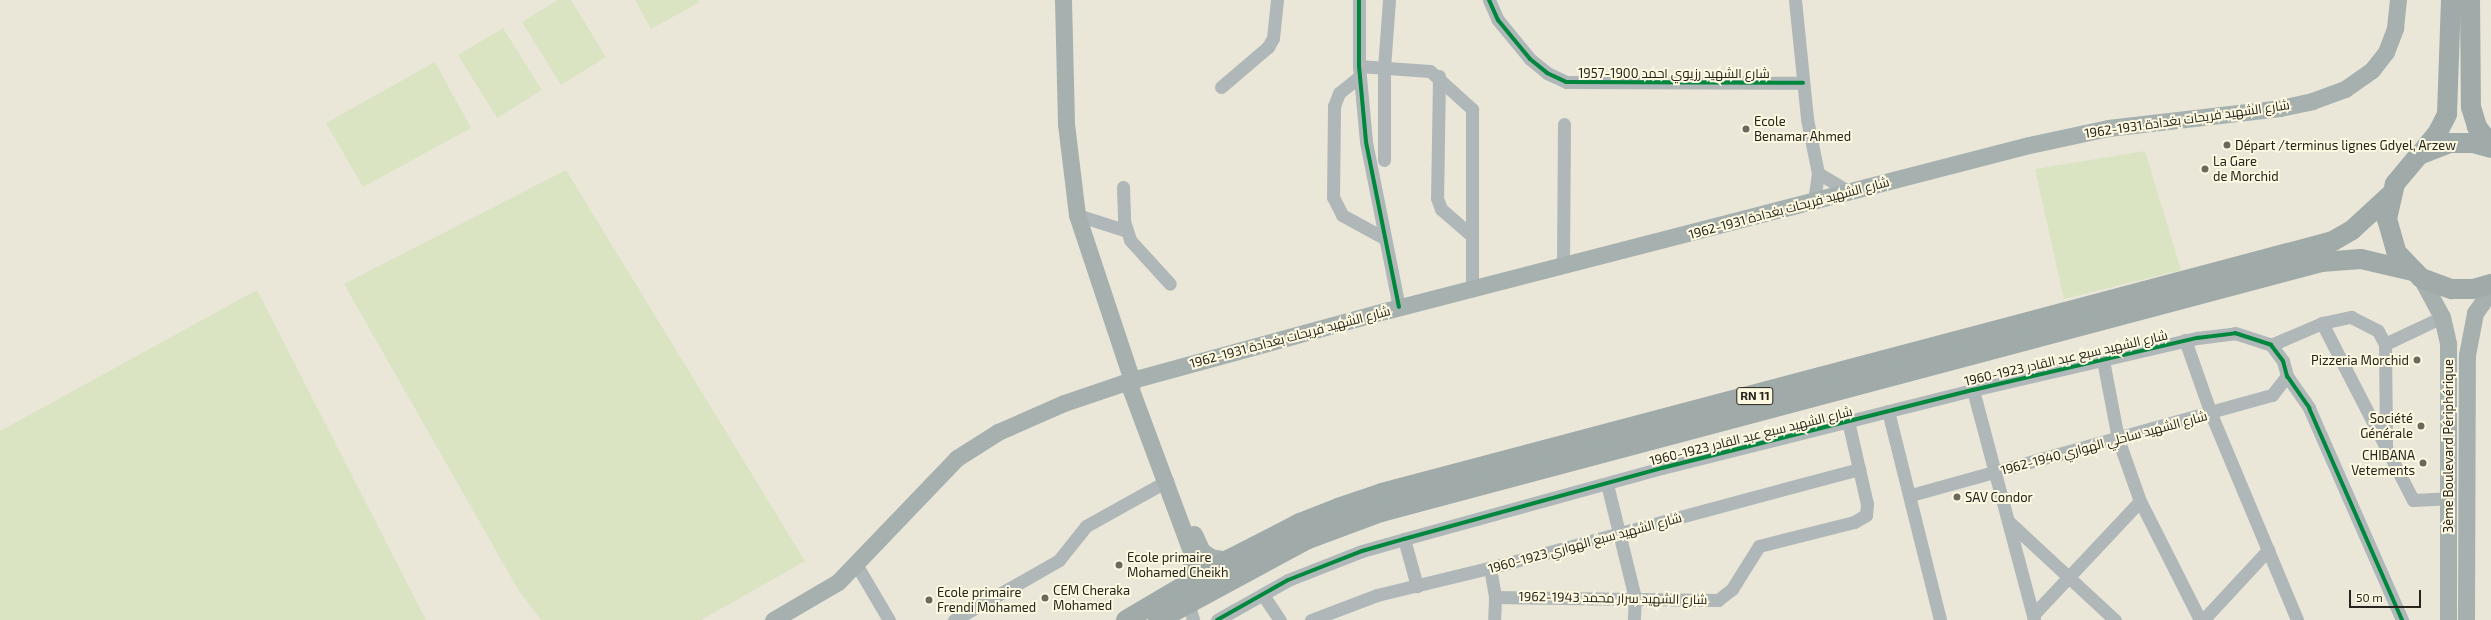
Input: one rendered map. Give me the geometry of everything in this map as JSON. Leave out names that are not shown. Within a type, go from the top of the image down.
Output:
[{"type":"highway","points":[[2450,0],[2447,114],[2438,132],[2419,156],[2401,173],[2390,195],[2388,219],[2390,236],[2397,252],[2416,274],[2452,289],[2474,289],[2491,284]]},
{"type":"highway","points":[[2470,0],[2471,107],[2477,127],[2491,147]]},
{"type":"highway","points":[[2419,156],[2450,143],[2473,143],[2491,147]]},
{"type":"highway","name":"RN 11","points":[[1126,620],[1188,603],[1228,560],[1300,523],[1382,493],[2333,241],[2352,230],[2390,195]]},
{"type":"highway","name":"RN 11","points":[[1158,620],[1308,539],[1381,512],[2321,262],[2360,259],[2416,274]]},
{"type":"main road","points":[[1063,0],[1066,124],[1077,215],[1132,380],[1142,388],[1171,479],[1192,554],[1188,603]]},
{"type":"main road","name":"شارع الشهيد فريحات بغدادة 1931-1962","points":[[773,620],[819,594],[856,564],[939,476],[974,447],[998,432],[1064,403],[1132,380],[1399,307],[2068,136],[2157,120],[2280,108],[2345,89],[2372,70],[2386,52],[2395,28],[2398,0]]},
{"type":"main road","name":"3ème Boulevard Périphérique","points":[[2416,274],[2442,317],[2449,359],[2448,620]]},
{"type":"main road","name":"3ème Boulevard Périphérique","points":[[2466,620],[2467,355],[2475,313],[2491,290]]},
{"type":"main road","points":[[1171,479],[1198,546],[1211,557],[1228,560]]},
{"type":"street","points":[[1222,87],[1268,47],[1273,38],[1277,0]]},
{"type":"street","points":[[1359,0],[1359,71],[1366,142],[1399,307]]},
{"type":"street","points":[[1384,160],[1384,68],[1389,0]]},
{"type":"street","name":"شارع الشهيد رزيوي احمد 1900-1957","points":[[1489,0],[1498,20],[1530,59],[1546,73],[1566,82],[1803,83]]},
{"type":"street","points":[[1795,0],[1809,133],[1818,173],[1814,202]]},
{"type":"street","points":[[1384,238],[1342,215],[1333,197],[1334,106],[1339,94],[1359,71],[1384,68],[1430,71],[1439,76],[1468,104],[1473,113],[1472,289]]},
{"type":"street","points":[[1439,76],[1436,198],[1441,209],[1472,236]]},
{"type":"street","points":[[1563,266],[1564,124]]},
{"type":"street","points":[[1818,173],[1850,192]]},
{"type":"street","points":[[1123,186],[1127,230],[1136,248],[1170,284]]},
{"type":"street","points":[[1077,215],[1127,230]]},
{"type":"street","points":[[2386,448],[2385,344],[2378,331],[2351,317],[2322,323],[2271,345],[2283,361],[2287,376],[2309,408],[2402,620]]},
{"type":"street","points":[[2385,344],[2442,317]]},
{"type":"street","points":[[2322,323],[2413,500],[2448,498]]},
{"type":"street","name":"شارع الشهيد سبع عبد القادر 1923-1960","points":[[1219,620],[1312,570],[1404,539],[1607,484],[1888,411],[2185,340],[2235,333],[2271,345]]},
{"type":"street","points":[[2185,340],[2211,414],[2297,620]]},
{"type":"street","points":[[2103,360],[2118,439],[2140,501],[2202,620],[2268,550]]},
{"type":"street","name":"شارع الشهيد ساحلي الهواري 1940-1962","points":[[1911,495],[2211,414],[2272,395],[2287,376]]},
{"type":"street","points":[[1973,390],[2033,618]]},
{"type":"street","points":[[1888,411],[1911,495],[1940,620]]},
{"type":"street","name":"شارع الشهيد سرار محمد 1943-1962","points":[[1495,597],[1718,600],[1732,589],[1759,546],[1854,522],[1866,515],[1867,504],[1848,422]]},
{"type":"street","name":"شارع الشهيد سبع الهواري 1923-1960","points":[[1312,620],[1377,595],[1490,568],[1859,469]]},
{"type":"street","points":[[954,620],[1059,560],[1086,526],[1171,479]]},
{"type":"street","points":[[1607,484],[1635,598],[1634,620]]},
{"type":"street","points":[[2033,618],[2140,501]]},
{"type":"street","points":[[2008,521],[2114,620]]},
{"type":"street","points":[[1404,539],[1417,586]]},
{"type":"street","points":[[856,564],[889,620]]},
{"type":"street","points":[[1490,568],[1495,597],[1494,620]]},
{"type":"street","points":[[1263,595],[1280,620]]},
{"type":"green space","points":[[558,0],[571,0],[606,57],[561,85],[522,22]]},
{"type":"green space","points":[[635,0],[698,0],[700,2],[651,29]]},
{"type":"green space","points":[[503,28],[542,90],[497,118],[458,55]]},
{"type":"green space","points":[[435,62],[471,128],[363,187],[326,123]]},
{"type":"green space","points":[[2145,151],[2181,270],[2064,299],[2035,169]]},
{"type":"green space","points":[[566,170],[805,561],[701,620],[541,620],[519,591],[344,284]]},
{"type":"green space","points":[[257,290],[426,620],[0,620],[0,431]]},
{"type":"cycle path","points":[[1359,0],[1359,66],[1366,142],[1399,307]]},
{"type":"cycle path","points":[[1489,0],[1498,20],[1530,59],[1547,73],[1566,82],[1803,83]]},
{"type":"cycle path","points":[[1217,620],[1288,580],[1362,551],[1404,539],[1662,468],[1973,390],[2197,338],[2235,333],[2271,345],[2283,361],[2287,376],[2309,408],[2402,620]]},
{"type":"place","name":"Ecole Benamar Ahmed","points":[[1746,129]]},
{"type":"place","name":"Départ /terminus lignes Gdyel, Arzew","points":[[2227,145]]},
{"type":"place","name":"La Gare de Morchid","points":[[2205,169]]},
{"type":"place","name":"Pizzeria Morchid","points":[[2417,360]]},
{"type":"place","name":"Société Générale","points":[[2421,426]]},
{"type":"place","name":"CHIBANA Vetements","points":[[2423,463]]},
{"type":"place","name":"SAV Condor","points":[[1957,497]]},
{"type":"place","name":"Ecole primaire Mohamed Cheikh","points":[[1119,565]]},
{"type":"place","name":"CEM Cheraka Mohamed","points":[[1045,598]]},
{"type":"place","name":"Ecole primaire Frendi Mohamed","points":[[929,600]]}]
